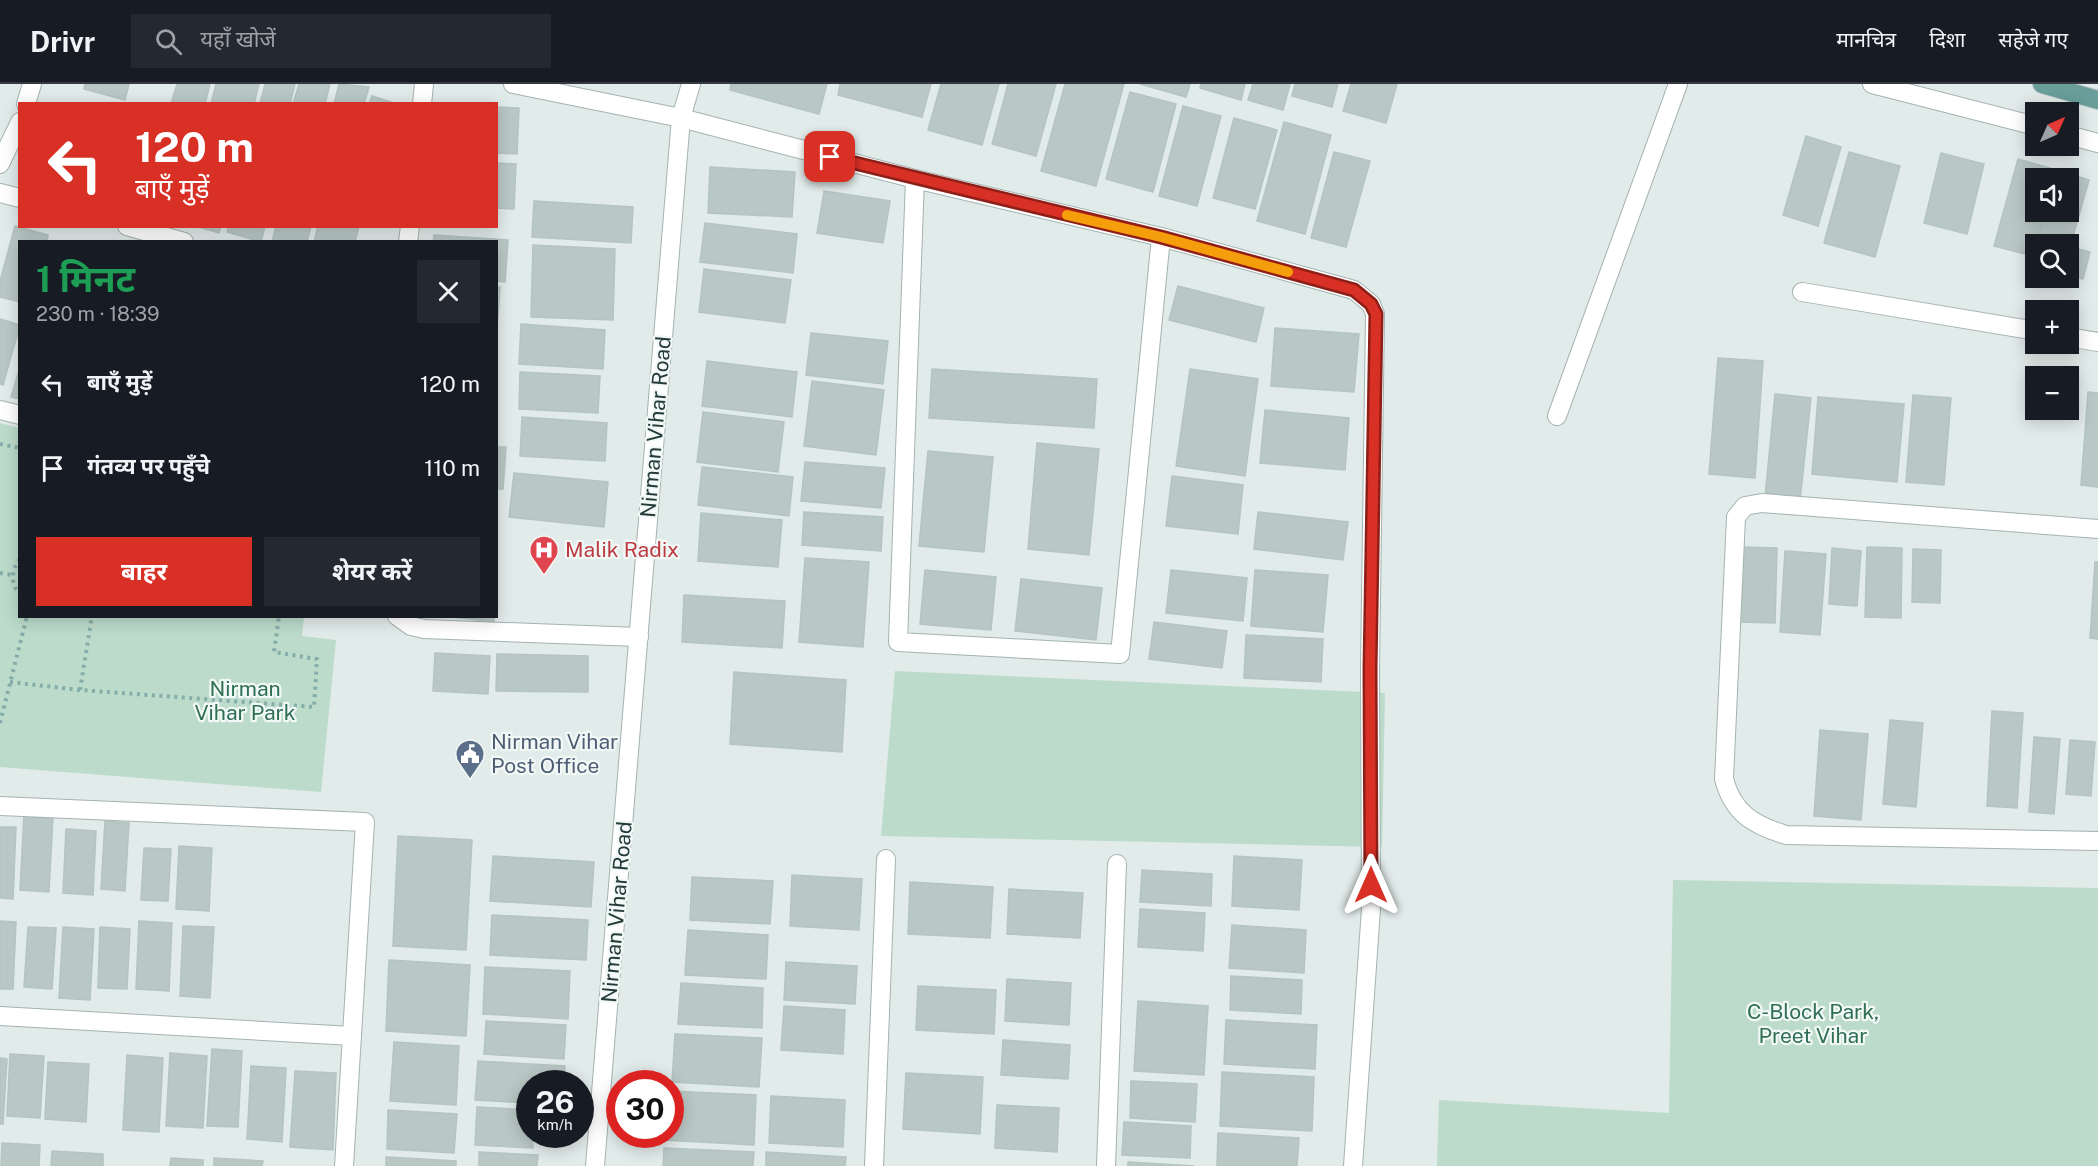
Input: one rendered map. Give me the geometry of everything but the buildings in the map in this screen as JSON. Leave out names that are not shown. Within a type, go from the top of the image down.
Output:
[{"type":"main road","points":[[2042,84],[2098,100]]},
{"type":"street","points":[[27,102],[32,84]]},
{"type":"street","points":[[422,102],[424,84]]},
{"type":"street","points":[[513,84],[681,118],[915,179],[1161,237],[1354,290],[1371,304],[1376,314],[1370,669],[1371,909],[1353,1166]]},
{"type":"street","name":"Nirman Vihar Road","points":[[595,1166],[681,118],[691,84]]},
{"type":"street","points":[[1557,416],[1678,84]]},
{"type":"street","points":[[1872,84],[2025,123]]},
{"type":"street","points":[[0,164],[18,126]]},
{"type":"street","points":[[2079,138],[2098,143]]},
{"type":"street","points":[[915,179],[898,642],[1120,654],[1161,237]]},
{"type":"street","points":[[0,193],[18,198]]},
{"type":"street","points":[[134,228],[177,240]]},
{"type":"street","points":[[1802,292],[2025,329]]},
{"type":"street","points":[[2079,339],[2098,342]]},
{"type":"street","points":[[0,410],[18,414]]},
{"type":"street","points":[[2098,529],[1762,503],[1745,506],[1736,517],[1724,779],[1729,798],[1743,814],[1763,828],[1786,835],[2098,841]]},
{"type":"street","points":[[400,618],[411,626],[424,629],[639,637]]},
{"type":"street","points":[[0,806],[365,822],[345,1166]]},
{"type":"street","points":[[874,1166],[886,859]]},
{"type":"street","points":[[1106,1166],[1117,864]]},
{"type":"street","points":[[0,1016],[352,1036]]},
{"type":"path","points":[[0,444],[18,448]]},
{"type":"path","points":[[18,563],[12,575],[13,585],[18,592]]},
{"type":"path","points":[[0,573],[12,575]]},
{"type":"path","points":[[0,723],[26,618]]},
{"type":"path","points":[[80,690],[92,618]]},
{"type":"path","points":[[10,682],[80,690],[314,707],[317,659],[274,652],[279,618]]},
{"type":"green space","name":"Nirman Vihar Park","points":[[0,423],[18,428],[18,618],[304,618],[302,636],[336,640],[321,792],[0,767]]},
{"type":"green space","points":[[895,671],[1385,693],[1382,847],[881,836]]},
{"type":"green space","name":"C-Block Park, Preet Vihar","points":[[1673,880],[2098,888],[2098,1166],[1437,1166],[1439,1100],[1669,1113]]},
{"type":"slow traffic","points":[[1067,215],[1161,237],[1288,272]]},
{"type":"place","name":"Malik Radix","points":[[544,576]]},
{"type":"place","name":"Nirman Vihar Post Office","points":[[470,780]]},
{"type":"route","points":[[830,157],[1161,237],[1354,290],[1371,304],[1376,314],[1370,669],[1371,885]]}]
